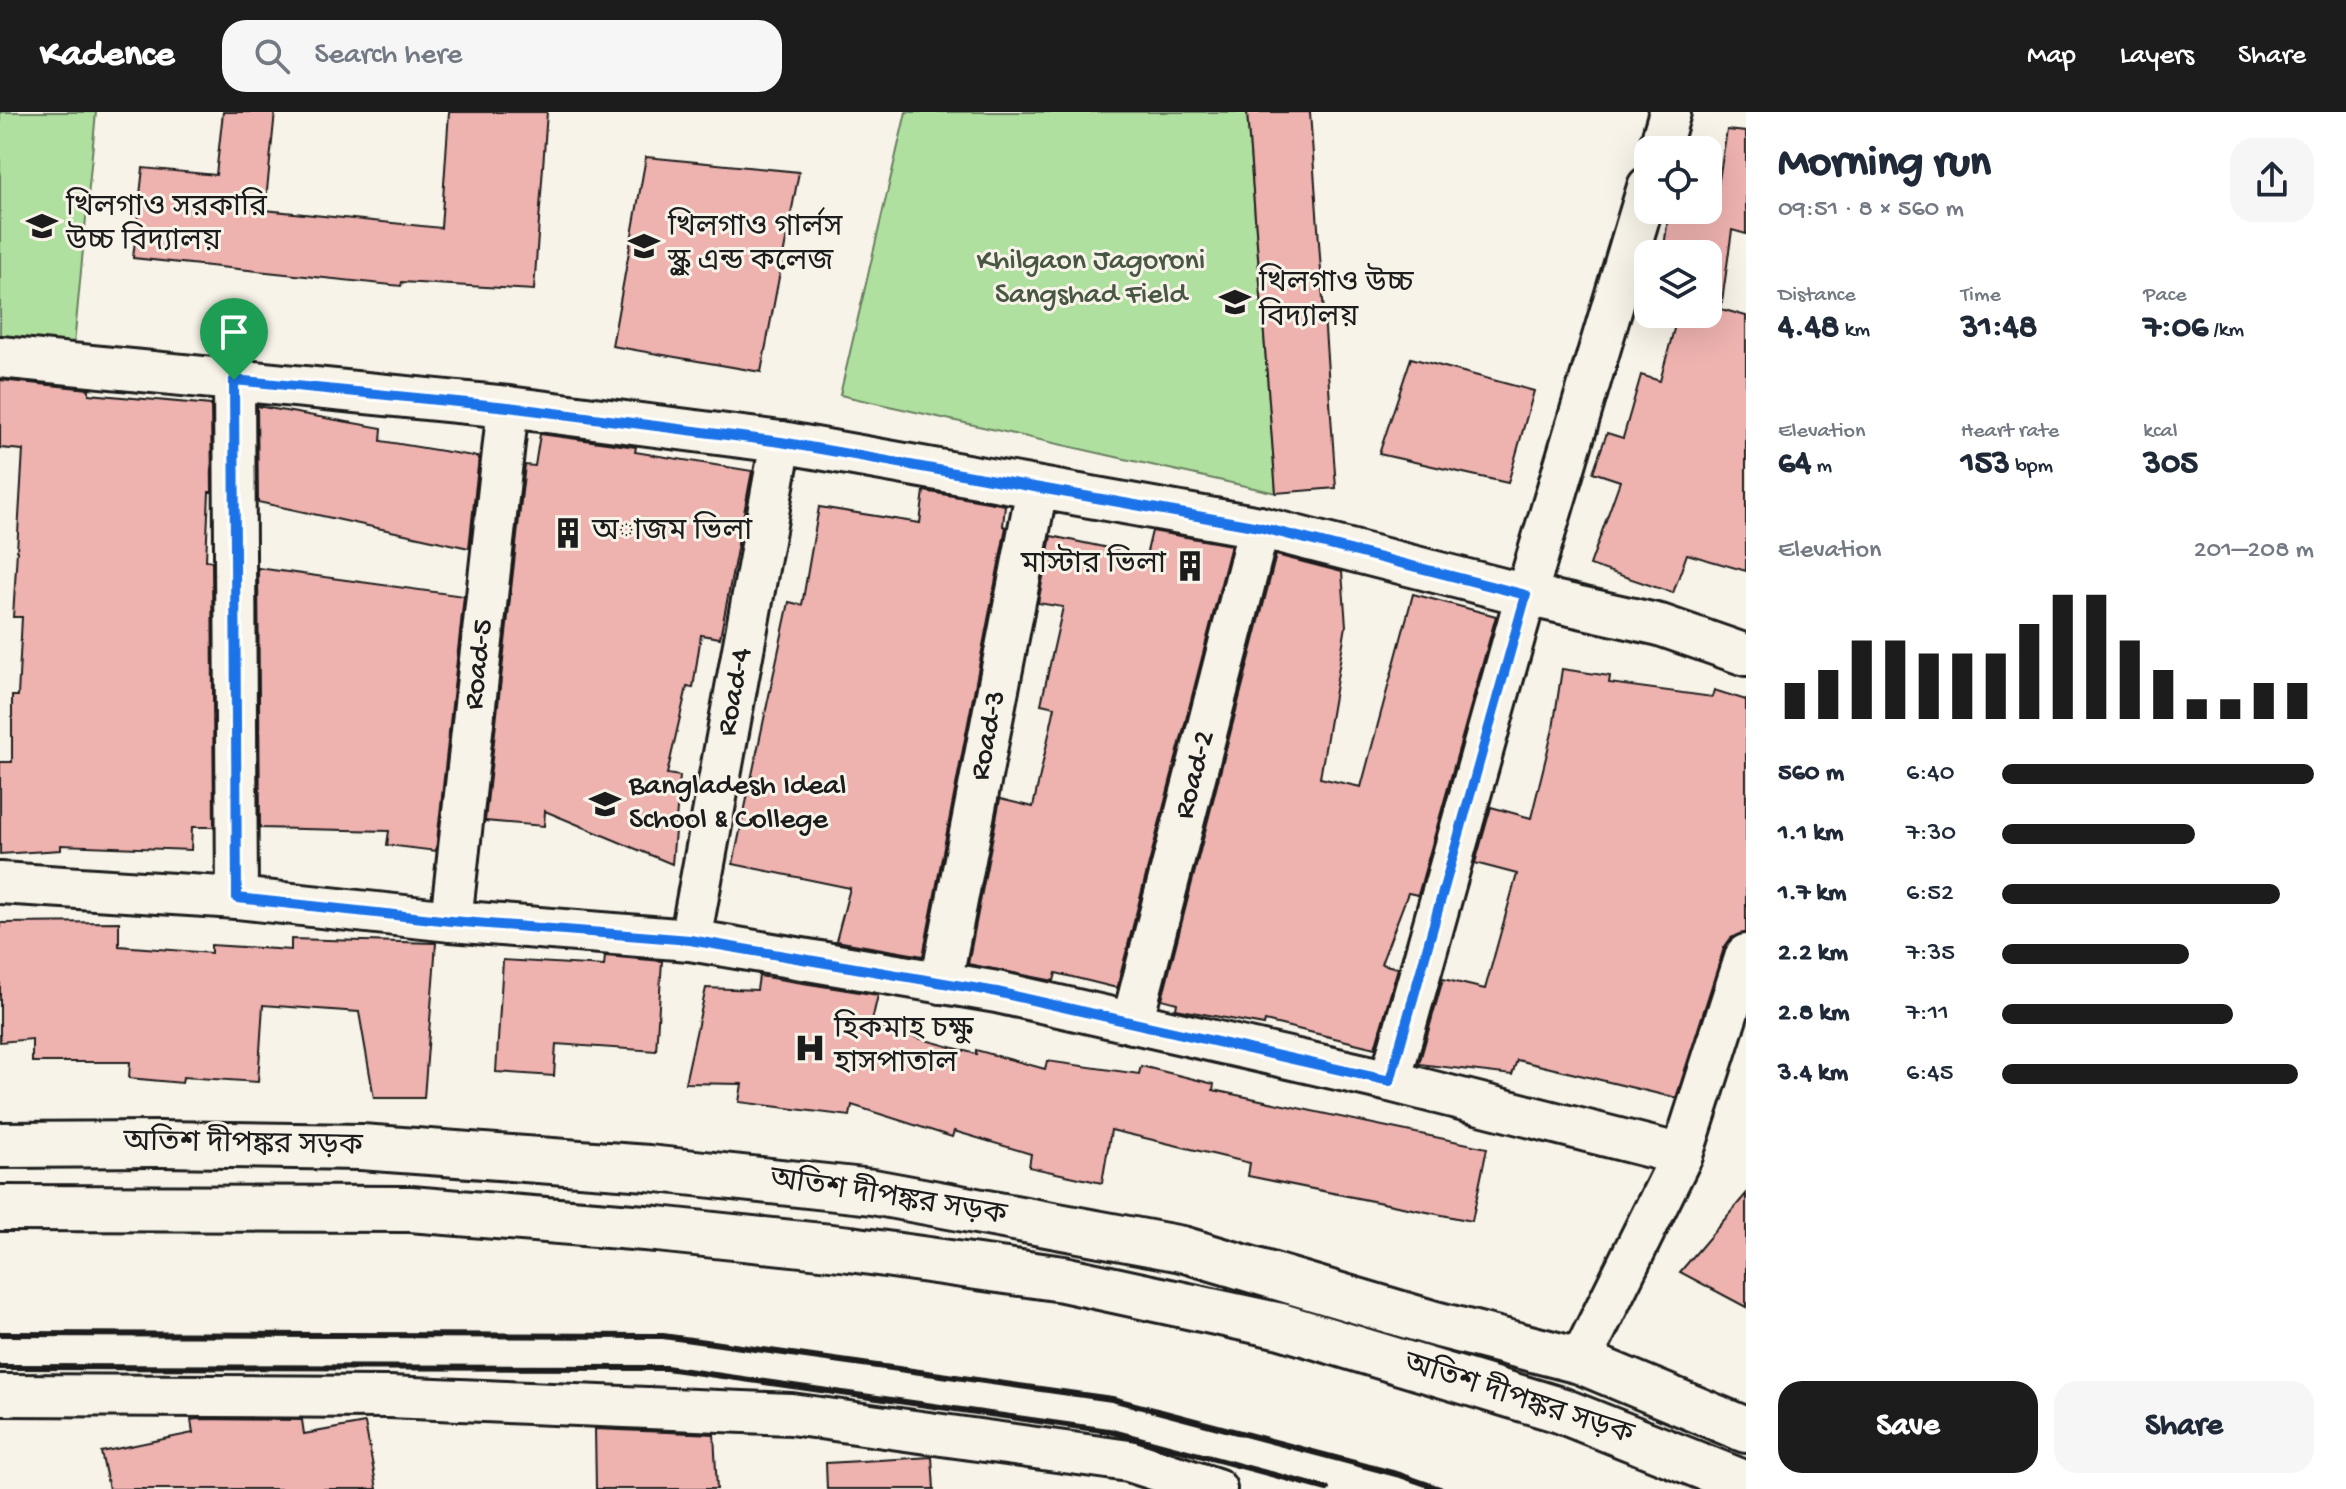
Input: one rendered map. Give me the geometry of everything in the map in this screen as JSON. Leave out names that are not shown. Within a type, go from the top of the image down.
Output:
[{"type":"main road","name":"অতিশ দীপঙ্কর সড়ক","points":[[0,1145],[361,1147],[648,1168],[873,1192],[1182,1249],[1435,1324],[1580,1361],[1746,1430]]},
{"type":"main road","name":"অতিশ দীপঙ্কর সড়ক","points":[[0,1208],[410,1209],[657,1229],[850,1249],[1063,1279],[1281,1326],[1560,1410],[1746,1484]]},
{"type":"main road","points":[[1560,1410],[1580,1361]]},
{"type":"street","points":[[1663,136],[1670,112]]},
{"type":"street","points":[[1390,1081],[1526,595],[1637,224]]},
{"type":"street","points":[[0,357],[508,407],[781,442],[1259,527],[1526,595],[1660,625],[1746,655]]},
{"type":"street","points":[[234,380],[237,898]]},
{"type":"street","name":"Road-5","points":[[451,921],[508,407]]},
{"type":"street","name":"Road-4","points":[[690,940],[781,442]]},
{"type":"street","name":"Road-3","points":[[941,983],[1037,488]]},
{"type":"street","name":"Road-2","points":[[1132,1023],[1259,527]]},
{"type":"street","points":[[0,883],[237,898],[451,921],[690,940],[997,992],[1390,1081],[1682,1155]]},
{"type":"street","points":[[1580,1361],[1682,1155],[1746,955]]},
{"type":"street","points":[[0,1395],[389,1397],[791,1414],[1129,1461],[1216,1489]]},
{"type":"green space","name":"খিলগাও সরকারি উচ্চ বিদ্যালয়","points":[[0,112],[96,112],[74,345],[0,340]]},
{"type":"green space","name":"Khilgaon Jagoroni Sangshad Field","points":[[906,112],[1247,112],[1276,493],[840,395]]},
{"type":"building","points":[[223,112],[275,112],[265,210],[441,228],[449,112],[547,112],[534,290],[402,282],[401,286],[133,258],[143,168],[216,175]]},
{"type":"building","points":[[1247,112],[1310,112],[1336,488],[1276,493]]},
{"type":"building","points":[[1727,130],[1746,132],[1746,234],[1732,230],[1722,302],[1722,240],[1665,240],[1667,224],[1722,224],[1722,161]]},
{"type":"building","points":[[646,157],[799,172],[761,372],[612,346]]},
{"type":"building","points":[[1722,309],[1746,316],[1746,571],[1687,554],[1673,593],[1590,565],[1620,481],[1593,472],[1607,433],[1623,438],[1641,375],[1660,381],[1674,328],[1722,328]]},
{"type":"building","points":[[1411,358],[1534,391],[1508,483],[1379,454]]},
{"type":"building","points":[[0,380],[89,389],[89,394],[211,405],[212,492],[209,492],[206,560],[212,561],[214,827],[192,827],[191,850],[61,845],[61,850],[0,854],[0,762],[12,762],[12,696],[18,696],[22,617],[13,617],[23,450],[0,448]]},
{"type":"building","points":[[257,406],[382,428],[381,441],[479,457],[469,548],[258,502]]},
{"type":"building","points":[[540,434],[636,447],[635,452],[752,471],[720,638],[701,635],[693,688],[687,687],[667,774],[680,776],[672,864],[545,811],[544,826],[485,821],[525,465],[535,466]]},
{"type":"building","points":[[924,491],[1005,505],[1003,526],[1006,527],[923,956],[836,941],[850,888],[733,864],[789,602],[802,605],[819,507],[920,523]]},
{"type":"building","points":[[1152,531],[1231,545],[1117,988],[1056,973],[1054,981],[968,964],[1000,799],[1033,807],[1055,707],[1041,704],[1063,607],[1038,603],[1051,536],[1146,556]]},
{"type":"building","points":[[1276,555],[1342,572],[1346,626],[1320,778],[1361,787],[1413,594],[1496,616],[1418,895],[1408,893],[1381,964],[1398,968],[1375,1048],[1265,1021],[1264,1025],[1176,1009],[1177,1003],[1162,999]]},
{"type":"building","points":[[258,568],[464,596],[436,851],[387,845],[389,831],[260,828]]},
{"type":"building","points":[[1562,669],[1610,676],[1609,683],[1712,697],[1714,690],[1746,700],[1746,933],[1731,938],[1724,948],[1676,1098],[1517,1060],[1512,1075],[1419,1064],[1443,979],[1485,989],[1517,874],[1475,863],[1491,807],[1531,818],[1553,729]]},
{"type":"building","points":[[119,922],[119,946],[211,953],[211,945],[291,950],[291,939],[436,943],[424,1098],[374,1098],[359,1012],[263,1005],[258,1082],[183,1077],[182,1083],[129,1078],[130,1062],[32,1062],[32,1039],[0,1042],[0,923]]},
{"type":"building","points":[[605,956],[662,961],[656,1051],[556,1044],[554,1076],[496,1072],[503,960],[604,966]]},
{"type":"building","points":[[759,976],[878,995],[871,1025],[976,1054],[976,1050],[1045,1069],[1047,1061],[1139,1074],[1141,1066],[1214,1084],[1213,1090],[1487,1148],[1472,1221],[1248,1176],[1250,1163],[1111,1130],[1102,1183],[1029,1167],[1031,1154],[954,1131],[952,1137],[852,1105],[850,1116],[739,1102],[742,1084],[685,1083],[706,988],[757,990]]},
{"type":"building","points":[[1746,1194],[1746,1307],[1680,1272]]},
{"type":"building","points":[[191,1420],[302,1420],[304,1434],[365,1423],[377,1489],[109,1489],[101,1452],[193,1433]]},
{"type":"building","points":[[595,1429],[714,1434],[717,1489],[596,1489]]},
{"type":"building","points":[[932,1457],[934,1489],[827,1489],[826,1463]]},
{"type":"railway","points":[[0,1334],[663,1336],[1112,1399],[1400,1475],[1440,1489]]},
{"type":"railway","points":[[0,1367],[666,1368],[1109,1431],[1327,1489]]},
{"type":"place","name":"খিলগাও সরকারি উচ্চ বিদ্যালয়","points":[[42,226]]},
{"type":"place","name":"খিলগাও গার্লস স্কুল এন্ড কলেজ","points":[[644,246]]},
{"type":"place","name":"খিলগাও উচ্চ বিদ্যালয়","points":[[1235,302]]},
{"type":"place","name":"অাজম ভিলা","points":[[568,533]]},
{"type":"place","name":"মাস্টার ভিলা","points":[[1190,566]]},
{"type":"place","name":"Bangladesh Ideal School & College","points":[[605,804]]},
{"type":"place","name":"হিকমাহ চক্ষু হাসপাতাল","points":[[810,1048]]},
{"type":"route","points":[[234,380],[508,407],[781,442],[1259,527],[1526,595],[1390,1081],[997,992],[690,940],[451,921],[237,898],[234,380]]}]
